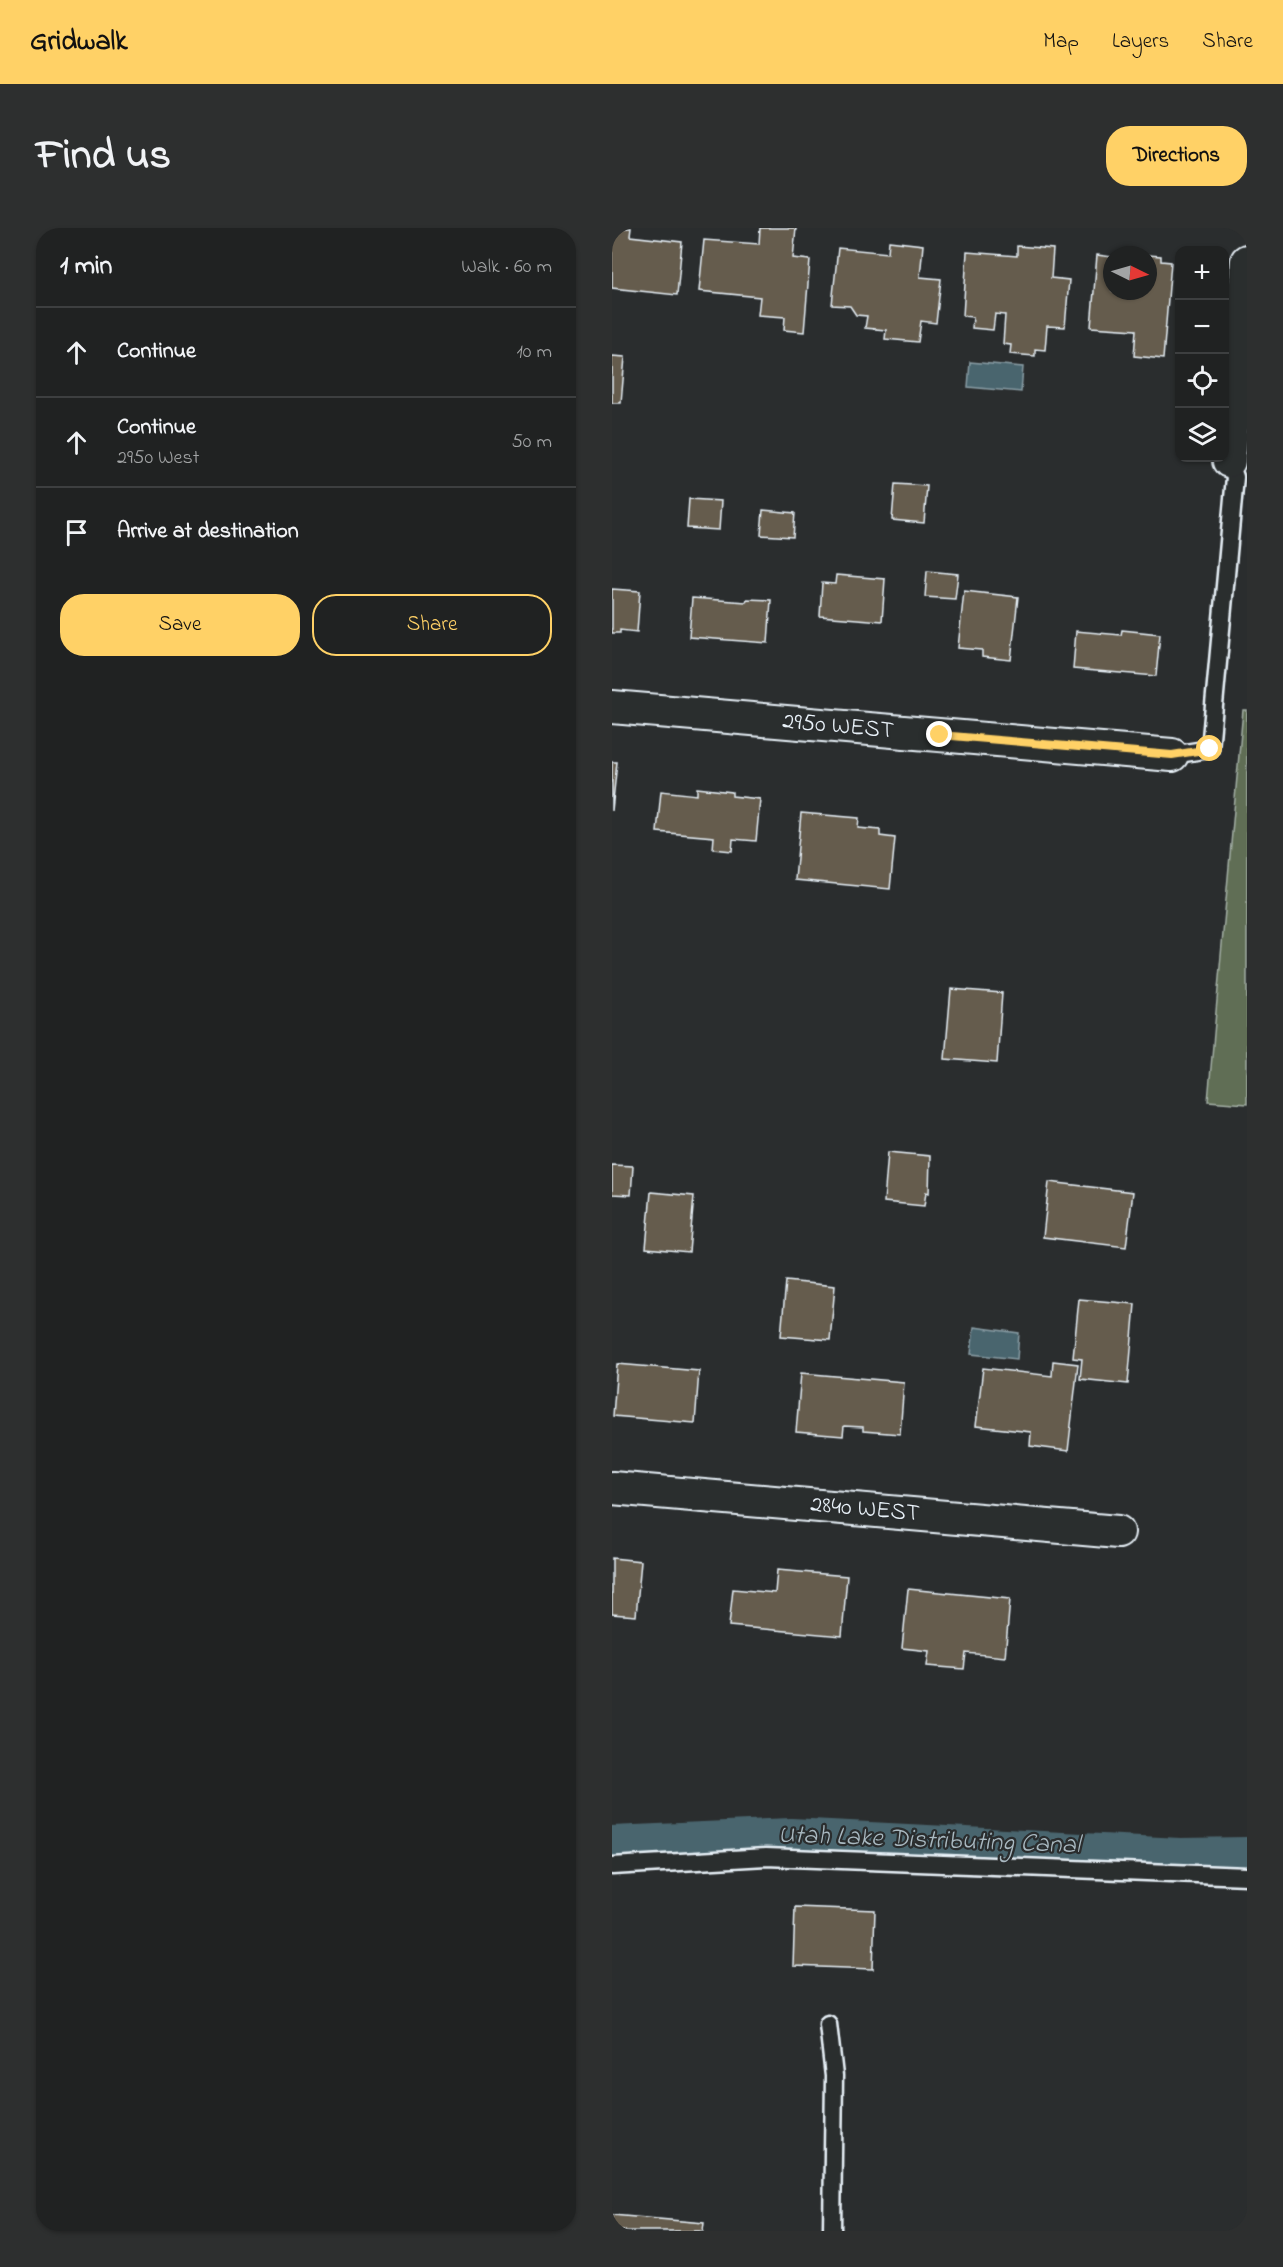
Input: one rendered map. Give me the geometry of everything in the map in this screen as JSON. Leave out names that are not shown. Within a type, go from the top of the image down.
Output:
[{"type":"street","points":[[1229,461],[1247,261]]},
{"type":"street","name":"2950 WEST","points":[[612,707],[1172,755]]},
{"type":"street","name":"2840 WEST","points":[[612,1488],[1118,1532]]},
{"type":"lane","points":[[1172,755],[1210,749],[1235,477],[1229,461]]},
{"type":"lane","points":[[612,1866],[766,1857],[1247,1876]]},
{"type":"lane","points":[[828,2024],[834,2076],[832,2231]]},
{"type":"green space","points":[[1243,710],[1247,710],[1247,1104],[1208,1101]]},
{"type":"water","points":[[970,362],[1023,367],[1021,392],[968,387]]},
{"type":"water","points":[[974,1327],[1019,1333],[1017,1359],[971,1354]]},
{"type":"building","points":[[612,228],[631,228],[630,236],[682,242],[677,295],[612,288]]},
{"type":"building","points":[[760,228],[796,228],[793,258],[810,260],[804,332],[784,330],[785,317],[758,315],[760,297],[699,291],[704,240],[759,244]]},
{"type":"building","points":[[889,241],[923,245],[920,277],[941,279],[936,323],[921,321],[918,342],[885,339],[886,330],[865,328],[867,316],[856,315],[850,306],[832,305],[838,248],[888,253]]},
{"type":"building","points":[[1017,246],[1053,249],[1051,278],[1069,280],[1065,327],[1047,326],[1045,350],[1035,349],[1035,356],[1010,354],[1011,345],[1003,344],[1005,315],[995,314],[993,330],[972,328],[973,317],[963,316],[967,252],[1017,256]]},
{"type":"building","points":[[1097,255],[1103,256],[1103,300],[1157,300],[1157,256],[1161,256],[1161,261],[1171,262],[1163,359],[1134,356],[1136,330],[1091,327]]},
{"type":"building","points":[[612,356],[625,357],[621,403],[612,403]]},
{"type":"building","points":[[895,484],[927,486],[924,523],[892,520]]},
{"type":"building","points":[[689,499],[721,501],[719,530],[687,528]]},
{"type":"building","points":[[763,510],[795,513],[793,537],[761,535]]},
{"type":"building","points":[[927,571],[958,574],[955,599],[925,597]]},
{"type":"building","points":[[836,575],[885,579],[882,621],[820,616],[822,583],[835,584]]},
{"type":"building","points":[[612,589],[640,591],[637,632],[620,630],[620,633],[612,633]]},
{"type":"building","points":[[964,591],[1018,597],[1011,660],[982,657],[982,650],[958,648]]},
{"type":"building","points":[[692,598],[746,602],[747,599],[771,600],[768,643],[689,637]]},
{"type":"building","points":[[1122,630],[1160,634],[1156,676],[1073,669],[1076,631],[1121,635]]},
{"type":"building","points":[[612,762],[617,762],[612,811]]},
{"type":"building","points":[[697,788],[732,792],[732,796],[760,799],[756,841],[733,839],[732,851],[713,849],[714,837],[657,832],[661,791],[697,795]]},
{"type":"building","points":[[801,813],[859,818],[858,828],[880,830],[880,836],[895,838],[890,889],[795,880]]},
{"type":"building","points":[[951,989],[1002,993],[997,1063],[945,1059]]},
{"type":"building","points":[[888,1152],[930,1156],[929,1193],[926,1192],[924,1206],[884,1202]]},
{"type":"building","points":[[612,1165],[633,1166],[631,1195],[612,1194]]},
{"type":"building","points":[[1049,1182],[1133,1192],[1126,1247],[1043,1237]]},
{"type":"building","points":[[651,1192],[694,1196],[689,1252],[646,1248]]},
{"type":"building","points":[[786,1281],[835,1286],[830,1340],[781,1336]]},
{"type":"building","points":[[1079,1299],[1135,1304],[1128,1384],[1080,1379],[1082,1359],[1073,1358]]},
{"type":"building","points":[[1053,1361],[1078,1364],[1068,1451],[1030,1446],[1031,1432],[976,1426],[983,1368],[1052,1376]]},
{"type":"building","points":[[617,1364],[699,1371],[695,1423],[613,1416]]},
{"type":"building","points":[[801,1373],[904,1382],[900,1434],[863,1431],[863,1427],[844,1426],[843,1436],[796,1432]]},
{"type":"building","points":[[612,1558],[641,1561],[636,1616],[612,1614]]},
{"type":"building","points":[[777,1570],[847,1576],[842,1636],[729,1626],[733,1589],[775,1593]]},
{"type":"building","points":[[908,1589],[1010,1599],[1005,1657],[966,1653],[964,1669],[927,1666],[929,1651],[902,1648]]},
{"type":"building","points":[[795,1907],[875,1910],[873,1969],[793,1966]]},
{"type":"building","points":[[612,2215],[704,2223],[703,2231],[612,2231]]},
{"type":"waterway","name":"Utah Lake Distributing Canal","points":[[612,1841],[791,1833],[1180,1853],[1247,1852]]},
{"type":"route","points":[[940,735],[1172,755],[1210,749]]}]
